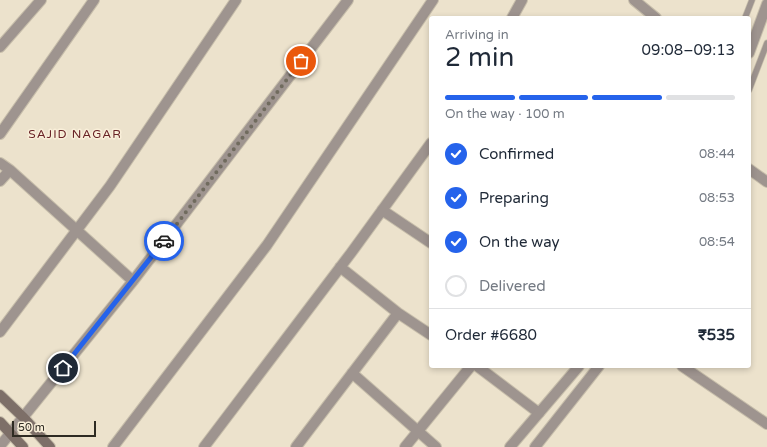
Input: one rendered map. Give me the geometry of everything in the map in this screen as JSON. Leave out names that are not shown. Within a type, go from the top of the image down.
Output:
[{"type":"main road","points":[[0,395],[23,417],[50,447]]},
{"type":"main road","points":[[0,422],[23,447]]},
{"type":"street","points":[[0,47],[41,0]]},
{"type":"street","points":[[0,134],[94,0]]},
{"type":"street","points":[[0,332],[110,186],[236,0]]},
{"type":"street","points":[[0,446],[133,281],[348,0]]},
{"type":"street","points":[[113,447],[267,245],[433,0]]},
{"type":"street","points":[[513,16],[522,0]]},
{"type":"street","points":[[634,0],[654,16]]},
{"type":"street","points":[[751,48],[767,4]]},
{"type":"street","points":[[204,447],[429,149]]},
{"type":"street","points":[[0,163],[10,170],[133,281]]},
{"type":"street","points":[[0,181],[10,170]]},
{"type":"street","points":[[751,170],[767,182]]},
{"type":"street","points":[[382,210],[429,242]]},
{"type":"street","points":[[340,267],[398,313],[429,334]]},
{"type":"street","points":[[296,447],[398,313]]},
{"type":"street","points":[[405,447],[469,368]]},
{"type":"street","points":[[479,368],[539,413]]},
{"type":"street","points":[[510,447],[577,368]]},
{"type":"street","points":[[535,447],[597,368]]},
{"type":"street","points":[[685,368],[767,424]]},
{"type":"street","points":[[352,373],[436,447]]},
{"type":"lane","points":[[746,16],[752,0]]},
{"type":"lane","points":[[751,85],[767,43]]},
{"type":"way so far","points":[[164,241],[301,61]]},
{"type":"district","name":"SAJID NAGAR","points":[[75,134]]},
{"type":"route","points":[[63,368],[164,241]]}]
